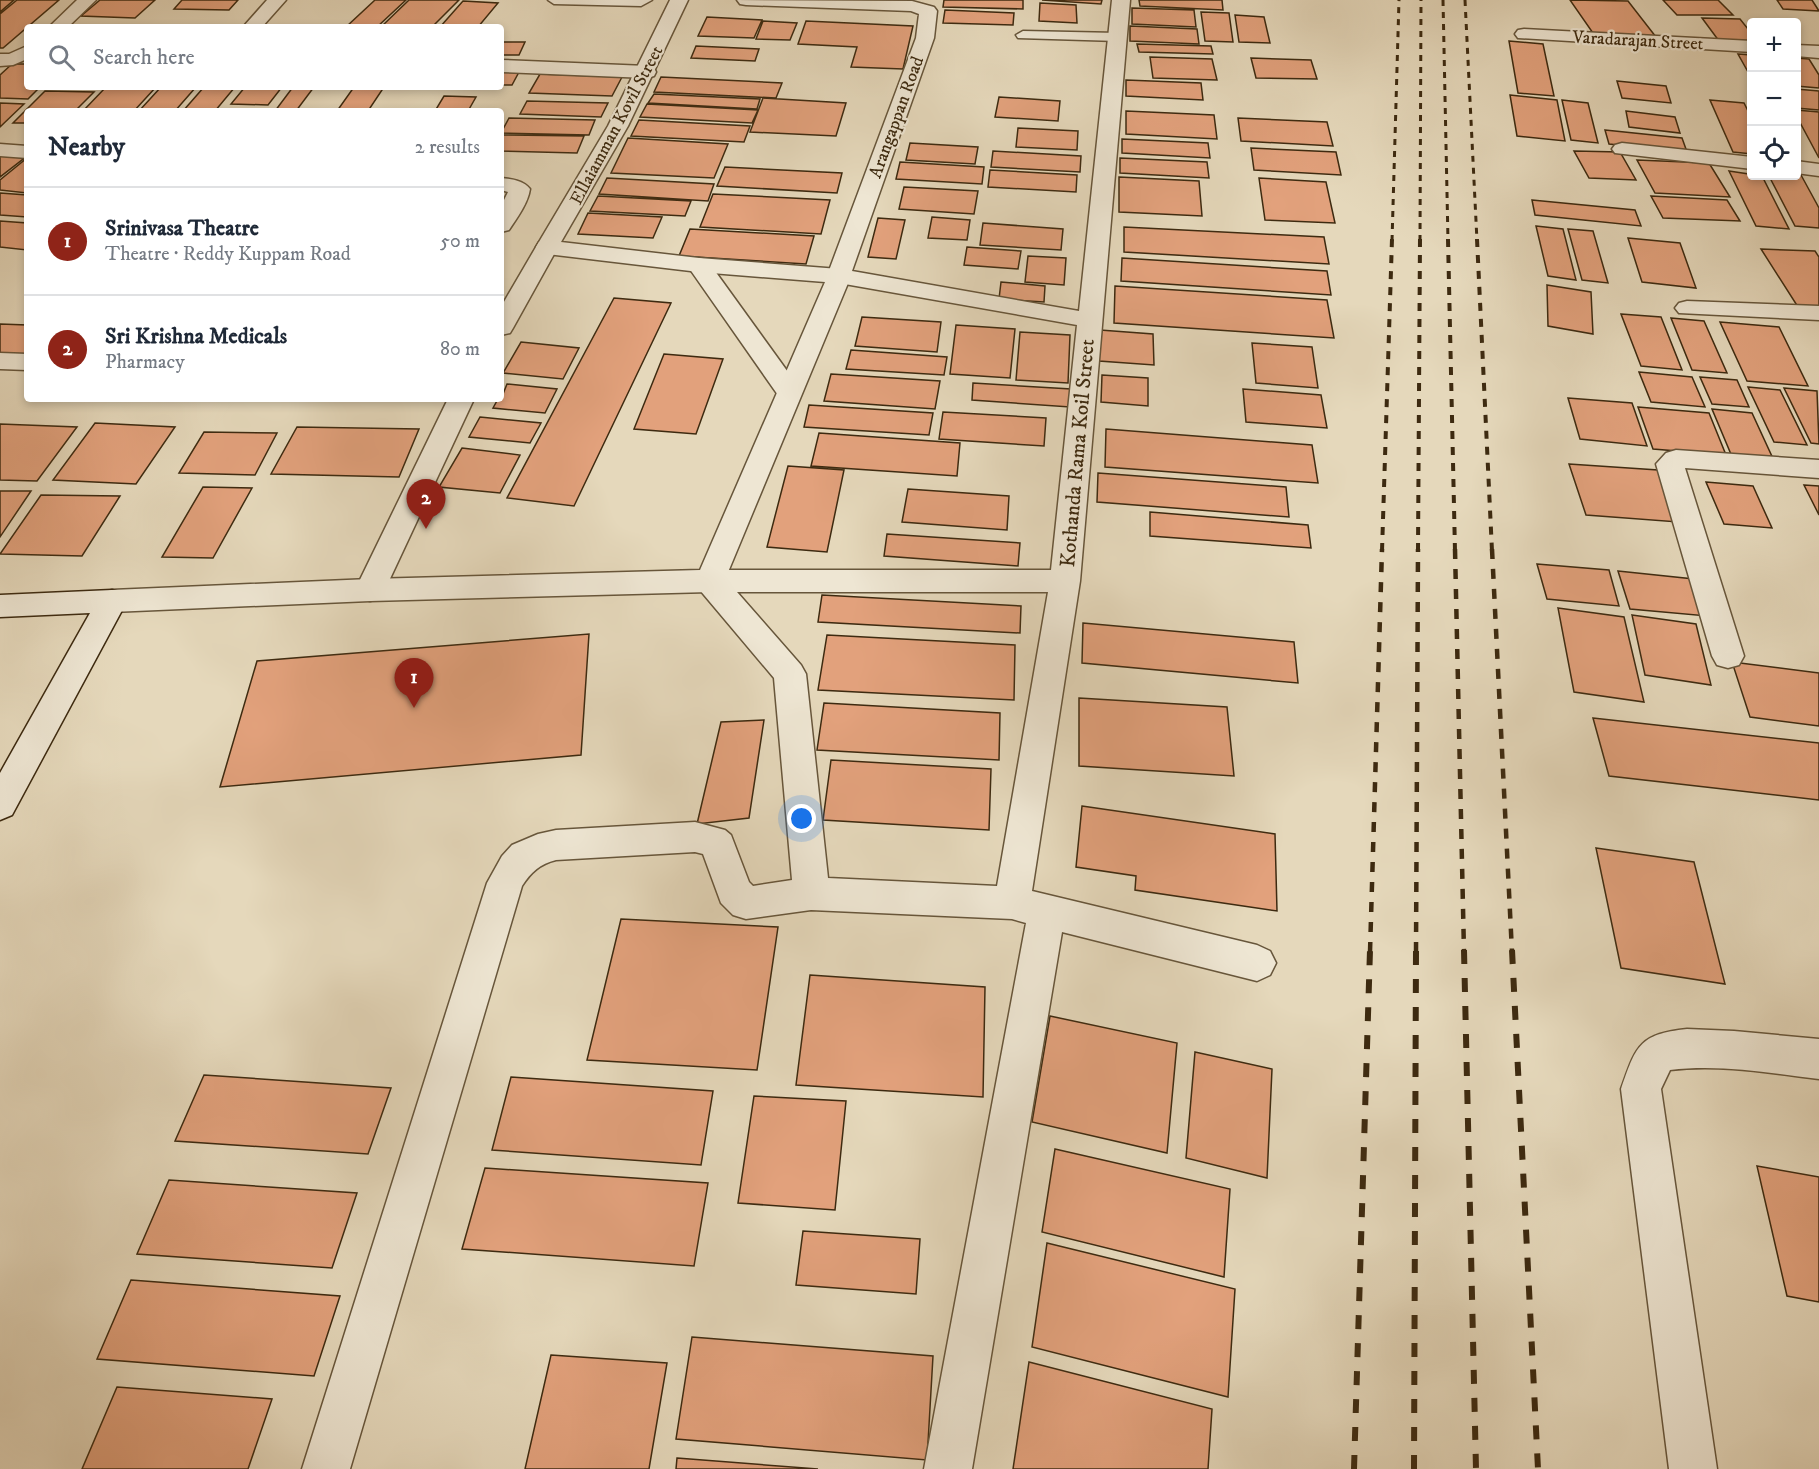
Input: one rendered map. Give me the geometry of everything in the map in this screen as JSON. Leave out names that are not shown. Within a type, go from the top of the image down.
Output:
[{"type":"street","points":[[61,24],[87,0]]},
{"type":"street","points":[[255,24],[277,0]]},
{"type":"street","name":"Ellaiamman Kovil Street","points":[[504,323],[547,247],[585,188],[647,72],[679,0]]},
{"type":"street","name":"Arangappan Road","points":[[710,582],[838,276],[925,38],[928,11],[912,6],[746,0]]},
{"type":"street","name":"Kothanda Rama Koil Street","points":[[948,1469],[1030,907],[1065,581],[1121,0]]},
{"type":"street","name":"Varadarajan Street","points":[[1524,34],[1747,47]]},
{"type":"street","points":[[1801,50],[1819,52]]},
{"type":"street","points":[[0,60],[15,59],[24,54]]},
{"type":"street","points":[[504,66],[647,72]]},
{"type":"street","points":[[1622,149],[1747,162]]},
{"type":"street","points":[[0,150],[24,152]]},
{"type":"street","points":[[1801,168],[1819,170]]},
{"type":"street","points":[[504,184],[519,189],[518,196],[504,220]]},
{"type":"street","points":[[547,247],[699,265],[838,276],[1089,320]]},
{"type":"street","points":[[699,265],[789,392]]},
{"type":"street","points":[[1687,308],[1819,313]]},
{"type":"street","points":[[0,360],[24,362]]},
{"type":"street","points":[[370,590],[460,402]]},
{"type":"street","points":[[1728,656],[1670,464],[1676,459],[1687,459],[1819,468]]},
{"type":"street","points":[[0,606],[370,590],[710,582],[1065,581]]},
{"type":"street","points":[[710,582],[790,674],[811,894]]},
{"type":"street","points":[[0,805],[112,601]]},
{"type":"street","points":[[326,1469],[505,883],[512,869],[525,855],[556,845],[704,838],[718,846],[734,892],[746,903],[811,894],[1030,907],[1257,963]]},
{"type":"street","points":[[1693,1469],[1641,1089],[1657,1055],[1673,1048],[1704,1048],[1819,1059]]},
{"type":"lane","points":[[554,0],[641,2],[646,0]]},
{"type":"lane","points":[[1023,35],[1118,37]]},
{"type":"building","points":[[0,0],[14,0],[0,12]]},
{"type":"building","points":[[17,0],[59,0],[31,24],[24,24],[24,30],[3,48],[0,48],[0,14]]},
{"type":"building","points":[[100,0],[155,0],[135,18],[81,16]]},
{"type":"building","points":[[182,0],[238,0],[229,10],[174,9]]},
{"type":"building","points":[[375,0],[406,0],[380,24],[349,24]]},
{"type":"building","points":[[409,0],[459,0],[435,24],[384,24]]},
{"type":"building","points":[[944,0],[1023,0],[1023,9],[943,7]]},
{"type":"building","points":[[1042,0],[1102,0],[1101,4]]},
{"type":"building","points":[[1139,0],[1222,0],[1223,10],[1140,6]]},
{"type":"building","points":[[1570,0],[1628,1],[1656,37],[1595,36]]},
{"type":"building","points":[[1663,0],[1718,0],[1733,15],[1677,15]]},
{"type":"building","points":[[1777,0],[1812,0],[1819,11],[1783,9]]},
{"type":"building","points":[[463,1],[498,3],[480,24],[443,24]]},
{"type":"building","points":[[1040,3],[1076,5],[1077,23],[1039,21]]},
{"type":"building","points":[[1132,8],[1194,10],[1196,27],[1132,24]]},
{"type":"building","points":[[945,10],[1014,13],[1013,25],[943,23]]},
{"type":"building","points":[[1201,12],[1229,13],[1233,42],[1205,41]]},
{"type":"building","points":[[1235,15],[1264,17],[1270,43],[1239,42]]},
{"type":"building","points":[[707,17],[762,20],[754,38],[698,36]]},
{"type":"building","points":[[1702,18],[1740,19],[1747,28],[1747,42],[1719,41]]},
{"type":"building","points":[[763,21],[797,23],[790,40],[756,39]]},
{"type":"building","points":[[806,21],[913,26],[903,69],[851,67],[857,47],[798,44]]},
{"type":"building","points":[[1130,26],[1197,29],[1199,44],[1130,41]]},
{"type":"building","points":[[1509,41],[1543,44],[1554,96],[1518,93]]},
{"type":"building","points":[[504,42],[525,42],[519,55],[504,55]]},
{"type":"building","points":[[1137,44],[1211,46],[1213,54],[1139,52]]},
{"type":"building","points":[[696,46],[759,49],[755,61],[691,58]]},
{"type":"building","points":[[1738,54],[1747,55],[1747,70]]},
{"type":"building","points":[[1150,57],[1212,59],[1217,80],[1153,78]]},
{"type":"building","points":[[1251,58],[1311,60],[1317,79],[1256,78]]},
{"type":"building","points":[[1801,58],[1809,59],[1819,75],[1819,88],[1801,86]]},
{"type":"building","points":[[12,64],[24,64],[24,90],[37,90],[28,99],[0,98],[0,75]]},
{"type":"building","points":[[504,71],[519,72],[512,85],[504,85]]},
{"type":"building","points":[[540,74],[622,77],[612,96],[529,93]]},
{"type":"building","points":[[661,77],[782,83],[776,98],[654,92]]},
{"type":"building","points":[[1126,80],[1201,83],[1203,100],[1126,96]]},
{"type":"building","points":[[1617,81],[1666,86],[1671,103],[1622,98]]},
{"type":"building","points":[[1801,89],[1819,91],[1819,110],[1801,108]]},
{"type":"building","points":[[103,90],[153,90],[137,108],[86,108]]},
{"type":"building","points":[[158,90],[193,90],[178,108],[142,108]]},
{"type":"building","points":[[201,90],[232,90],[218,108],[186,108]]},
{"type":"building","points":[[243,90],[280,90],[268,105],[231,104]]},
{"type":"building","points":[[291,90],[312,90],[298,108],[277,108]]},
{"type":"building","points":[[352,90],[382,90],[370,108],[339,108]]},
{"type":"building","points":[[45,91],[94,92],[78,108],[28,108]]},
{"type":"building","points":[[654,94],[760,99],[757,109],[648,103]]},
{"type":"building","points":[[1510,95],[1557,100],[1565,141],[1517,136]]},
{"type":"building","points":[[444,96],[476,97],[470,108],[437,108]]},
{"type":"building","points":[[999,97],[1060,101],[1058,121],[995,117]]},
{"type":"building","points":[[763,98],[846,103],[836,136],[750,132]]},
{"type":"building","points":[[1562,100],[1588,103],[1598,143],[1571,140]]},
{"type":"building","points":[[1710,100],[1744,103],[1747,109],[1747,153],[1733,152]]},
{"type":"building","points":[[527,101],[608,103],[601,117],[520,114]]},
{"type":"building","points":[[0,103],[24,104],[0,127]]},
{"type":"building","points":[[647,104],[758,110],[752,123],[640,117]]},
{"type":"building","points":[[1801,110],[1819,112],[1819,158],[1801,124]]},
{"type":"building","points":[[1126,111],[1214,115],[1217,139],[1126,134]]},
{"type":"building","points":[[1626,111],[1675,117],[1680,133],[1629,127]]},
{"type":"building","points":[[24,112],[24,123],[13,123]]},
{"type":"building","points":[[509,118],[595,120],[589,135],[504,133]]},
{"type":"building","points":[[1238,118],[1327,122],[1333,146],[1241,141]]},
{"type":"building","points":[[639,120],[750,126],[744,142],[631,136]]},
{"type":"building","points":[[1018,128],[1078,131],[1077,150],[1016,147]]},
{"type":"building","points":[[1605,130],[1682,138],[1687,152],[1609,144]]},
{"type":"building","points":[[504,135],[584,136],[577,153],[504,151]]},
{"type":"building","points":[[628,138],[728,144],[714,178],[611,173]]},
{"type":"building","points":[[1122,139],[1208,143],[1210,158],[1122,153]]},
{"type":"building","points":[[910,143],[978,147],[975,164],[906,160]]},
{"type":"building","points":[[1251,148],[1336,152],[1341,175],[1254,170]]},
{"type":"building","points":[[993,151],[1081,156],[1080,172],[991,167]]},
{"type":"building","points":[[1574,151],[1620,152],[1636,180],[1589,178]]},
{"type":"building","points":[[0,153],[24,156],[24,158],[0,177]]},
{"type":"building","points":[[1120,158],[1207,162],[1209,178],[1120,173]]},
{"type":"building","points":[[24,160],[24,193],[0,190],[0,180]]},
{"type":"building","points":[[1637,160],[1709,163],[1730,197],[1655,193]]},
{"type":"building","points":[[900,162],[984,167],[982,184],[896,179]]},
{"type":"building","points":[[725,167],[842,173],[837,193],[717,186]]},
{"type":"building","points":[[990,170],[1077,175],[1076,192],[988,187]]},
{"type":"building","points":[[1729,171],[1747,174],[1747,180],[1764,180],[1789,229],[1756,226]]},
{"type":"building","points":[[1801,175],[1819,208],[1819,228],[1795,226],[1771,180],[1801,180]]},
{"type":"building","points":[[1119,177],[1199,181],[1202,216],[1119,212]]},
{"type":"building","points":[[607,178],[714,184],[708,201],[599,194]]},
{"type":"building","points":[[1259,178],[1326,182],[1335,223],[1265,220]]},
{"type":"building","points":[[904,187],[978,191],[974,214],[899,209]]},
{"type":"building","points":[[0,193],[24,195],[24,217],[0,215]]},
{"type":"building","points":[[713,194],[830,200],[821,234],[700,227]]},
{"type":"building","points":[[598,196],[691,201],[685,216],[590,211]]},
{"type":"building","points":[[1651,196],[1727,200],[1740,221],[1663,218]]},
{"type":"building","points":[[1532,200],[1635,210],[1641,226],[1535,215]]},
{"type":"building","points":[[588,213],[662,217],[653,238],[578,234]]},
{"type":"building","points":[[932,217],[970,220],[967,240],[928,238]]},
{"type":"building","points":[[878,218],[905,220],[896,259],[868,257]]},
{"type":"building","points":[[0,221],[24,223],[24,250],[0,247]]},
{"type":"building","points":[[983,223],[1063,229],[1061,250],[980,245]]},
{"type":"building","points":[[1536,226],[1563,229],[1576,280],[1548,276]]},
{"type":"building","points":[[1124,227],[1324,237],[1329,264],[1124,252]]},
{"type":"building","points":[[690,229],[814,236],[806,264],[679,256]]},
{"type":"building","points":[[1568,229],[1593,231],[1608,283],[1582,280]]},
{"type":"building","points":[[1628,238],[1680,243],[1696,288],[1642,282]]},
{"type":"building","points":[[967,247],[1021,251],[1018,269],[964,265]]},
{"type":"building","points":[[1761,249],[1815,251],[1819,257],[1819,308],[1798,307]]},
{"type":"building","points":[[1028,256],[1066,258],[1064,285],[1025,282]]},
{"type":"building","points":[[1122,258],[1327,271],[1331,295],[1121,281]]},
{"type":"building","points":[[1001,282],[1045,286],[1044,302],[999,299]]},
{"type":"building","points":[[1547,285],[1591,292],[1593,334],[1548,326]]},
{"type":"building","points":[[1115,286],[1327,300],[1334,338],[1114,323]]},
{"type":"building","points":[[614,298],[671,303],[574,506],[507,498]]},
{"type":"building","points":[[1621,314],[1661,317],[1682,370],[1641,366]]},
{"type":"building","points":[[862,317],[941,322],[937,352],[855,346]]},
{"type":"building","points":[[1671,318],[1704,321],[1727,373],[1692,370]]},
{"type":"building","points":[[1720,322],[1779,327],[1808,386],[1747,381]]},
{"type":"building","points":[[0,324],[24,325],[24,356],[0,354]]},
{"type":"building","points":[[956,325],[1015,329],[1010,378],[950,374]]},
{"type":"building","points":[[1100,330],[1153,334],[1154,365],[1099,361]]},
{"type":"building","points":[[1020,332],[1070,335],[1068,383],[1016,380]]},
{"type":"building","points":[[521,342],[579,348],[563,379],[504,373]]},
{"type":"building","points":[[1252,343],[1312,347],[1318,388],[1256,383]]},
{"type":"building","points":[[851,350],[947,357],[944,375],[846,369]]},
{"type":"building","points":[[664,354],[723,359],[696,434],[634,429]]},
{"type":"building","points":[[1639,372],[1692,377],[1705,407],[1651,402]]},
{"type":"building","points":[[831,374],[940,381],[935,409],[824,401]]},
{"type":"building","points":[[1102,375],[1148,378],[1148,406],[1101,402]]},
{"type":"building","points":[[1700,377],[1737,380],[1749,407],[1712,404]]},
{"type":"building","points":[[973,383],[1071,389],[1070,407],[972,400]]},
{"type":"building","points":[[507,384],[557,389],[545,413],[493,408],[496,402],[504,402]]},
{"type":"building","points":[[1748,387],[1780,390],[1807,445],[1774,442]]},
{"type":"building","points":[[1784,388],[1817,391],[1819,444],[1811,443]]},
{"type":"building","points":[[1243,389],[1321,395],[1327,428],[1246,422]]},
{"type":"building","points":[[1568,398],[1632,403],[1647,446],[1580,439]]},
{"type":"building","points":[[809,405],[933,413],[929,435],[804,427]]},
{"type":"building","points":[[1638,407],[1709,413],[1726,455],[1653,449]]},
{"type":"building","points":[[1712,409],[1752,413],[1775,463],[1733,459]]},
{"type":"building","points":[[943,412],[1046,418],[1044,446],[939,439]]},
{"type":"building","points":[[480,417],[541,423],[530,443],[469,437]]},
{"type":"building","points":[[95,423],[175,427],[136,484],[53,480]]},
{"type":"building","points":[[0,424],[77,427],[37,481],[0,480]]},
{"type":"building","points":[[297,427],[419,429],[399,477],[271,474]]},
{"type":"building","points":[[1106,429],[1312,445],[1318,483],[1105,467]]},
{"type":"building","points":[[204,432],[277,433],[255,475],[179,473]]},
{"type":"building","points":[[819,433],[960,443],[957,476],[811,466]]},
{"type":"building","points":[[462,448],[520,455],[500,493],[439,487]]},
{"type":"building","points":[[1569,464],[1658,470],[1678,522],[1586,515]]},
{"type":"building","points":[[788,466],[844,470],[827,552],[767,547]]},
{"type":"building","points":[[1098,473],[1286,487],[1289,517],[1097,502]]},
{"type":"building","points":[[1706,482],[1753,486],[1772,528],[1724,524]]},
{"type":"building","points":[[1804,485],[1819,486],[1819,515]]},
{"type":"building","points":[[203,487],[252,488],[213,558],[162,557]]},
{"type":"building","points":[[908,489],[1009,496],[1007,530],[902,522]]},
{"type":"building","points":[[0,491],[31,491],[0,537]]},
{"type":"building","points":[[41,495],[120,496],[82,556],[0,554]]},
{"type":"building","points":[[1150,512],[1308,525],[1311,548],[1150,536]]},
{"type":"building","points":[[887,534],[1020,543],[1018,566],[884,556]]},
{"type":"building","points":[[1537,564],[1609,570],[1619,606],[1547,599]]},
{"type":"building","points":[[1618,571],[1694,579],[1707,616],[1630,609]]},
{"type":"building","points":[[822,595],[1021,606],[1020,633],[818,622]]},
{"type":"building","points":[[1558,608],[1624,617],[1644,702],[1574,692]]},
{"type":"building","points":[[1632,615],[1696,624],[1711,685],[1645,675]]},
{"type":"building","points":[[1083,623],[1294,642],[1298,683],[1082,663]]},
{"type":"building","points":[[589,634],[581,755],[220,787],[257,661]]},
{"type":"building","points":[[827,635],[1015,645],[1014,700],[818,690]]},
{"type":"building","points":[[1732,662],[1819,673],[1819,726],[1750,717]]},
{"type":"building","points":[[1079,698],[1227,707],[1234,776],[1079,766]]},
{"type":"building","points":[[824,703],[1000,713],[999,760],[817,750]]},
{"type":"building","points":[[1593,718],[1819,743],[1819,800],[1609,776]]},
{"type":"building","points":[[764,720],[749,818],[697,824],[721,722]]},
{"type":"building","points":[[831,760],[991,769],[989,830],[823,820]]},
{"type":"building","points":[[1082,806],[1275,834],[1277,911],[1135,890],[1136,876],[1076,867]]},
{"type":"building","points":[[1596,848],[1694,862],[1725,984],[1621,968]]},
{"type":"building","points":[[621,919],[778,927],[757,1070],[587,1060]]},
{"type":"building","points":[[810,975],[985,987],[983,1097],[796,1085]]},
{"type":"building","points":[[1050,1016],[1177,1043],[1167,1153],[1032,1122]]},
{"type":"building","points":[[1195,1052],[1272,1069],[1267,1178],[1186,1158]]},
{"type":"building","points":[[204,1075],[391,1088],[368,1154],[175,1141]]},
{"type":"building","points":[[511,1077],[713,1091],[701,1165],[492,1150]]},
{"type":"building","points":[[754,1096],[846,1101],[835,1210],[738,1203]]},
{"type":"building","points":[[1055,1149],[1230,1189],[1224,1277],[1042,1232]]},
{"type":"building","points":[[1757,1166],[1819,1177],[1819,1302],[1787,1296]]},
{"type":"building","points":[[485,1168],[708,1183],[694,1266],[462,1249]]},
{"type":"building","points":[[169,1180],[357,1193],[332,1268],[137,1254]]},
{"type":"building","points":[[803,1231],[920,1239],[916,1294],[796,1285]]},
{"type":"building","points":[[1047,1243],[1235,1289],[1228,1397],[1032,1347]]},
{"type":"building","points":[[131,1280],[340,1296],[314,1376],[97,1359]]},
{"type":"building","points":[[692,1337],[933,1356],[927,1460],[676,1439]]},
{"type":"building","points":[[551,1355],[667,1363],[649,1469],[525,1469]]},
{"type":"building","points":[[1029,1362],[1212,1409],[1208,1469],[1013,1469]]},
{"type":"building","points":[[117,1387],[272,1399],[248,1469],[82,1469]]},
{"type":"building","points":[[677,1458],[818,1469],[676,1469]]},
{"type":"railway","points":[[1392,241],[1399,0]]},
{"type":"railway","points":[[1420,241],[1421,0]]},
{"type":"railway","points":[[1443,0],[1448,241]]},
{"type":"railway","points":[[1465,0],[1477,241]]},
{"type":"railway","points":[[1382,551],[1392,239]]},
{"type":"railway","points":[[1418,551],[1420,239]]},
{"type":"railway","points":[[1448,239],[1455,551]]},
{"type":"railway","points":[[1477,239],[1492,551]]},
{"type":"railway","points":[[1370,952],[1382,549]]},
{"type":"railway","points":[[1416,952],[1418,549]]},
{"type":"railway","points":[[1455,549],[1464,952]]},
{"type":"railway","points":[[1492,549],[1512,952]]},
{"type":"railway","points":[[1354,1469],[1370,950]]},
{"type":"railway","points":[[1414,1469],[1416,950]]},
{"type":"railway","points":[[1464,950],[1476,1469]]},
{"type":"railway","points":[[1512,950],[1538,1469]]},
{"type":"place","name":"Sri Krishna Medicals","points":[[426,529]]},
{"type":"place","name":"Srinivasa Theatre","points":[[414,708]]}]
